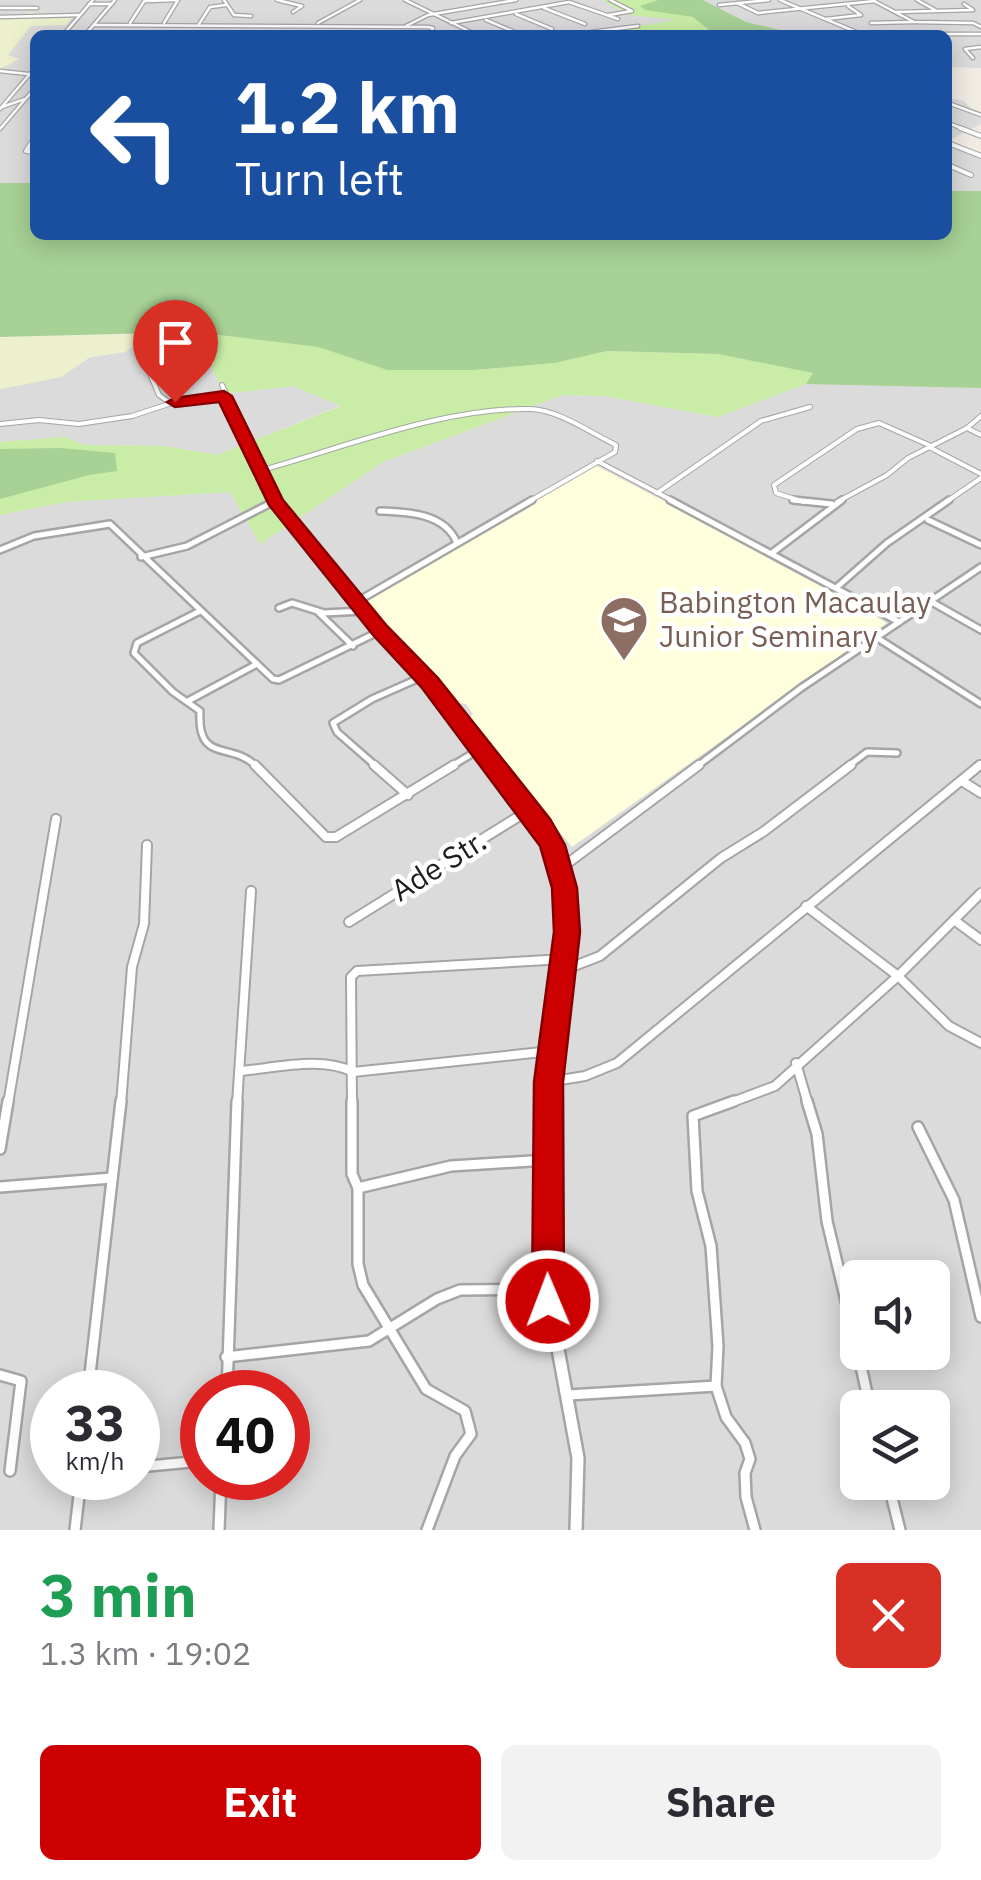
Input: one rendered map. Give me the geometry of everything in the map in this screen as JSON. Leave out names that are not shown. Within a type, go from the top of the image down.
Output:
[{"type":"street","points":[[130,23],[145,0],[178,0]]},
{"type":"street","points":[[163,24],[178,0]]},
{"type":"street","points":[[277,0],[301,4],[294,12]]},
{"type":"street","points":[[317,25],[334,11],[360,0]]},
{"type":"street","points":[[405,0],[422,5],[465,30]]},
{"type":"street","points":[[478,0],[490,4]]},
{"type":"street","points":[[451,24],[580,0]]},
{"type":"street","points":[[607,16],[632,11],[610,0]]},
{"type":"street","points":[[719,6],[770,0]]},
{"type":"street","points":[[780,0],[851,30]]},
{"type":"street","points":[[917,0],[934,11]]},
{"type":"street","points":[[405,26],[432,14],[512,1],[530,10]]},
{"type":"street","points":[[737,3],[758,14],[874,1],[914,22]]},
{"type":"street","points":[[67,30],[91,2],[114,2]]},
{"type":"street","points":[[92,30],[114,2]]},
{"type":"street","points":[[200,24],[210,7],[225,2],[234,15],[251,16]]},
{"type":"street","points":[[569,2],[618,19]]},
{"type":"street","points":[[895,12],[973,10],[964,4]]},
{"type":"street","points":[[822,20],[862,15],[846,5]]},
{"type":"street","points":[[543,7],[584,24]]},
{"type":"street","points":[[0,8],[37,8]]},
{"type":"street","points":[[513,13],[552,29]]},
{"type":"street","points":[[0,18],[80,16]]},
{"type":"street","points":[[484,19],[510,30]]},
{"type":"street","points":[[871,23],[979,24]]},
{"type":"street","points":[[97,24],[405,26],[433,27],[432,30]]},
{"type":"street","points":[[246,30],[250,25]]},
{"type":"street","points":[[317,25],[318,30]]},
{"type":"street","points":[[285,30],[287,26]]},
{"type":"street","points":[[357,30],[359,26]]},
{"type":"street","points":[[395,30],[397,26]]},
{"type":"street","points":[[607,30],[638,26]]},
{"type":"street","points":[[952,34],[981,34]]},
{"type":"street","points":[[973,58],[965,49],[981,46]]},
{"type":"street","points":[[0,71],[30,74]]},
{"type":"street","points":[[3,106],[30,74]]},
{"type":"street","points":[[0,129],[30,94]]},
{"type":"street","points":[[3,106],[25,99]]},
{"type":"street","points":[[952,104],[981,115]]},
{"type":"street","points":[[952,125],[981,136]]},
{"type":"street","points":[[952,145],[981,156]]},
{"type":"street","points":[[952,167],[971,175]]},
{"type":"street","points":[[163,348],[148,349],[143,357],[159,396],[171,404]]},
{"type":"street","points":[[222,385],[275,502],[380,631],[424,676],[529,810],[552,845],[560,869],[567,910],[565,964],[548,1082],[547,1289],[578,1458],[576,1530]]},
{"type":"street","points":[[0,424],[39,420],[80,424],[224,396]]},
{"type":"street","points":[[656,494],[761,420],[810,406]]},
{"type":"street","points":[[262,470],[450,418],[533,409],[550,412],[616,445],[615,452],[358,601]]},
{"type":"street","points":[[772,553],[833,505],[967,428],[981,416]]},
{"type":"street","points":[[833,505],[798,502],[776,493],[774,485],[857,430],[879,423],[981,476],[928,520],[914,524],[863,560],[836,588]]},
{"type":"street","points":[[967,428],[981,435]]},
{"type":"street","points":[[598,461],[898,622]]},
{"type":"street","points":[[141,557],[188,546],[275,502]]},
{"type":"street","points":[[380,511],[416,512],[452,531],[457,543]]},
{"type":"street","points":[[928,520],[981,545]]},
{"type":"street","points":[[0,550],[34,536],[105,522],[273,679],[284,680],[380,631]]},
{"type":"street","points":[[560,869],[802,688],[980,569]]},
{"type":"street","points":[[930,601],[981,630]]},
{"type":"street","points":[[280,608],[292,603],[316,610],[364,610]]},
{"type":"street","points":[[316,610],[352,646]]},
{"type":"street","points":[[200,611],[133,648],[158,678],[200,710],[199,732],[209,746],[244,756],[326,837],[336,836],[480,749]]},
{"type":"street","points":[[879,639],[981,704]]},
{"type":"street","points":[[364,642],[389,641]]},
{"type":"street","points":[[188,701],[257,664]]},
{"type":"street","points":[[408,794],[338,732],[334,723],[372,699],[424,676]]},
{"type":"street","points":[[427,1530],[455,1456],[471,1434],[465,1411],[426,1389],[363,1285],[358,1264],[358,1188],[352,1174],[353,974],[565,964],[600,956],[722,858],[763,832],[867,752],[898,753]]},
{"type":"street","points":[[548,1082],[585,1076],[617,1063],[981,764]]},
{"type":"street","points":[[962,781],[981,792]]},
{"type":"street","name":"Ade Str.","points":[[349,922],[529,810]]},
{"type":"street","points":[[1,1142],[56,818]]},
{"type":"street","points":[[90,1370],[132,967],[144,924],[147,845]]},
{"type":"street","points":[[226,1370],[236,1222],[234,1145],[242,1071],[250,891]]},
{"type":"street","points":[[756,1530],[746,1497],[745,1473],[750,1459],[726,1417],[716,1386],[718,1346],[711,1246],[697,1191],[693,1116],[764,1092],[898,976],[981,893]]},
{"type":"street","points":[[806,906],[898,976],[950,1026],[981,1043]]},
{"type":"street","points":[[954,920],[981,940]]},
{"type":"street","points":[[242,1071],[318,1065],[341,1066],[353,1072],[552,1052]]},
{"type":"street","points":[[796,1064],[817,1134],[828,1220],[840,1273]]},
{"type":"street","points":[[918,1126],[954,1200],[981,1318]]},
{"type":"street","points":[[358,1188],[414,1172],[524,1158],[548,1160]]},
{"type":"street","points":[[0,1186],[112,1178]]},
{"type":"street","points":[[226,1357],[369,1341],[437,1299],[460,1290],[547,1289]]},
{"type":"street","points":[[0,1375],[21,1381],[22,1405],[10,1471]]},
{"type":"street","points":[[567,1396],[716,1386]]},
{"type":"street","points":[[74,1530],[78,1500]]},
{"type":"street","points":[[219,1530],[220,1500]]},
{"type":"street","points":[[892,1500],[900,1530]]},
{"type":"shaded area","points":[[0,0],[602,0],[629,15],[681,20],[613,30],[30,30],[30,183],[0,183]]},
{"type":"shaded area","points":[[703,0],[981,0],[981,68],[952,67],[952,30],[780,30],[746,22]]},
{"type":"shaded area","points":[[28,12],[73,17],[66,25],[31,26],[8,55],[19,59],[0,69],[0,17],[24,17]]},
{"type":"shaded area","points":[[952,99],[964,101],[981,124],[952,139]]},
{"type":"shaded area","points":[[952,143],[981,160],[981,191],[952,191]]},
{"type":"shaded area","points":[[195,332],[224,394],[293,386],[342,405],[217,455],[165,446],[85,445],[65,437],[0,442],[0,389],[61,377],[90,357],[125,352],[149,334]]},
{"type":"shaded area","points":[[149,334],[125,352],[90,357],[61,377],[0,389],[0,337]]},
{"type":"shaded area","points":[[806,384],[981,388],[981,1530],[0,1530],[0,515],[66,502],[230,492],[260,544],[383,462],[563,395],[604,396],[718,417]]},
{"type":"shaded area","name":"Babington Macaulay Junior Seminary","points":[[595,465],[887,623],[572,847],[467,721],[473,714],[466,704],[450,702],[363,603]]},
{"type":"green space","points":[[602,0],[658,0],[641,6],[693,17],[712,30],[612,30],[677,20],[629,15]]},
{"type":"green space","points":[[658,0],[703,0],[746,22],[780,30],[709,30],[693,17],[640,6]]},
{"type":"green space","points":[[0,183],[30,183],[30,240],[952,240],[952,191],[981,191],[981,388],[806,384],[813,373],[718,354],[607,351],[555,363],[474,370],[387,370],[318,347],[195,332],[0,337]]},
{"type":"green space","points":[[195,332],[318,347],[388,370],[474,370],[555,363],[606,351],[718,354],[814,373],[806,384],[718,417],[604,396],[563,395],[383,462],[260,544],[230,492],[66,502],[0,515],[0,442],[65,437],[85,445],[165,446],[217,455],[341,406],[293,386],[224,394]]},
{"type":"green space","points":[[61,448],[115,453],[117,471],[0,499],[0,449]]},
{"type":"place","name":"Babington Macaulay Junior Seminary","points":[[624,662]]},
{"type":"route","points":[[175,402],[224,396],[275,502],[344,582],[380,631],[430,683],[542,826],[552,845],[564,888],[567,932],[548,1082],[548,1301]]}]
